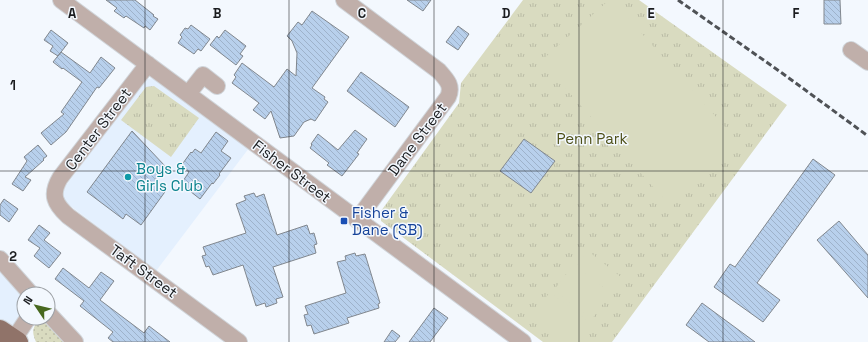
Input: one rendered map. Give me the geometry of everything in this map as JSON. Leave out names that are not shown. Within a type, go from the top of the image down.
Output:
[{"type":"street","name":"Fisher Street","points":[[62,0],[523,342]]},
{"type":"street","name":"Dane Street","points":[[344,0],[439,71],[449,81],[450,92],[448,97],[357,220]]},
{"type":"street","points":[[851,50],[868,62]]},
{"type":"street","name":"Center Street","points":[[54,196],[60,178],[148,64]]},
{"type":"street","points":[[188,94],[203,75],[217,86]]},
{"type":"street","name":"Taft Street","points":[[54,196],[58,206],[68,216],[239,342]]},
{"type":"street","points":[[0,259],[24,286]]},
{"type":"street","points":[[56,322],[75,342]]},
{"type":"street","points":[[11,338],[21,326]]},
{"type":"shaded area","points":[[153,78],[249,148],[156,271],[68,204],[64,200],[63,194],[65,187],[143,82]]},
{"type":"shaded area","points":[[0,259],[19,286],[16,286],[16,326],[22,326],[21,328],[0,330]]},
{"type":"green space","name":"Penn Park","points":[[523,0],[639,0],[787,105],[612,342],[543,342],[381,221],[381,211],[459,103],[461,83]]},
{"type":"green space","points":[[609,0],[612,0],[741,145],[671,207],[541,61]]},
{"type":"green space","points":[[154,86],[199,118],[171,157],[121,120],[146,87]]},
{"type":"green space","points":[[588,251],[621,277],[609,292],[576,266]]},
{"type":"green space","points":[[571,268],[608,297],[592,319],[554,290]]},
{"type":"green space","points":[[550,292],[590,323],[575,342],[571,342],[534,313]]},
{"type":"green space","points":[[35,326],[55,326],[69,342],[36,342],[34,329]]},
{"type":"building","points":[[106,0],[135,0],[158,19],[150,30],[145,26],[144,28],[126,16],[124,18],[114,11],[117,8]]},
{"type":"building","points":[[407,0],[431,0],[423,11]]},
{"type":"building","points":[[824,0],[840,0],[841,24],[824,24]]},
{"type":"building","points":[[312,11],[349,37],[312,88],[325,97],[324,99],[328,102],[315,121],[311,119],[304,122],[294,136],[280,138],[271,111],[265,119],[253,110],[259,103],[232,83],[236,77],[234,75],[242,63],[274,87],[287,69],[296,76],[297,53],[292,41],[287,36],[298,22],[302,25]]},
{"type":"building","points":[[191,25],[210,39],[201,51],[198,49],[194,54],[178,43],[182,37],[180,35],[185,28],[188,29]]},
{"type":"building","points":[[458,26],[469,34],[458,50],[446,42]]},
{"type":"building","points":[[51,30],[68,43],[58,56],[50,51],[53,46],[44,40]]},
{"type":"building","points":[[225,30],[246,46],[240,54],[243,56],[236,65],[210,45],[217,36],[219,38]]},
{"type":"building","points":[[61,52],[90,73],[101,57],[115,68],[99,88],[97,87],[66,132],[51,145],[41,133],[64,114],[61,112],[82,82],[53,62]]},
{"type":"building","points":[[361,72],[409,107],[395,127],[347,91]]},
{"type":"building","points":[[355,130],[367,139],[357,153],[359,154],[342,176],[327,165],[329,163],[310,148],[318,134],[338,150]]},
{"type":"building","name":"Boys & Girls Club","points":[[132,131],[165,166],[155,180],[167,189],[141,225],[126,214],[123,219],[87,192]]},
{"type":"building","points":[[216,132],[228,141],[221,151],[231,158],[219,174],[220,175],[200,199],[181,184],[189,172],[181,166],[195,149],[201,153]]},
{"type":"building","points":[[524,139],[555,161],[531,193],[500,171]]},
{"type":"building","points":[[38,145],[47,156],[25,177],[31,180],[23,191],[12,184],[27,161],[24,157]]},
{"type":"building","points":[[813,159],[835,175],[757,283],[780,300],[763,322],[714,287],[730,264],[735,267]]},
{"type":"building","points":[[254,193],[256,197],[264,194],[277,235],[307,225],[310,234],[314,233],[317,244],[314,245],[316,253],[273,267],[283,297],[276,299],[277,303],[266,307],[265,303],[256,306],[243,265],[213,275],[209,266],[206,267],[202,256],[206,255],[203,247],[246,233],[236,204],[246,200],[244,196]]},
{"type":"building","points":[[4,199],[18,209],[9,222],[0,215],[0,205]]},
{"type":"building","points":[[839,221],[868,255],[868,298],[817,240]]},
{"type":"building","points":[[39,225],[50,233],[44,240],[61,253],[49,268],[34,256],[40,248],[28,240]]},
{"type":"building","points":[[355,253],[356,256],[365,254],[380,303],[378,304],[379,308],[347,318],[349,323],[314,334],[311,325],[307,326],[304,315],[308,314],[305,306],[346,293],[337,262],[346,260],[345,256]]},
{"type":"building","points":[[63,268],[89,288],[101,272],[114,281],[100,300],[144,333],[149,326],[170,342],[113,342],[108,338],[113,332],[80,306],[84,301],[55,279]]},
{"type":"building","points":[[702,303],[755,342],[709,342],[686,325]]},
{"type":"building","points":[[434,308],[448,318],[430,342],[409,342]]},
{"type":"building","points":[[392,330],[400,336],[395,342],[384,342]]},
{"type":"railway","points":[[678,0],[868,136]]},
{"type":"place","name":"Boys & Girls Club","points":[[128,177]]},
{"type":"place","name":"Fisher & Dane (SB)","points":[[344,221]]}]
